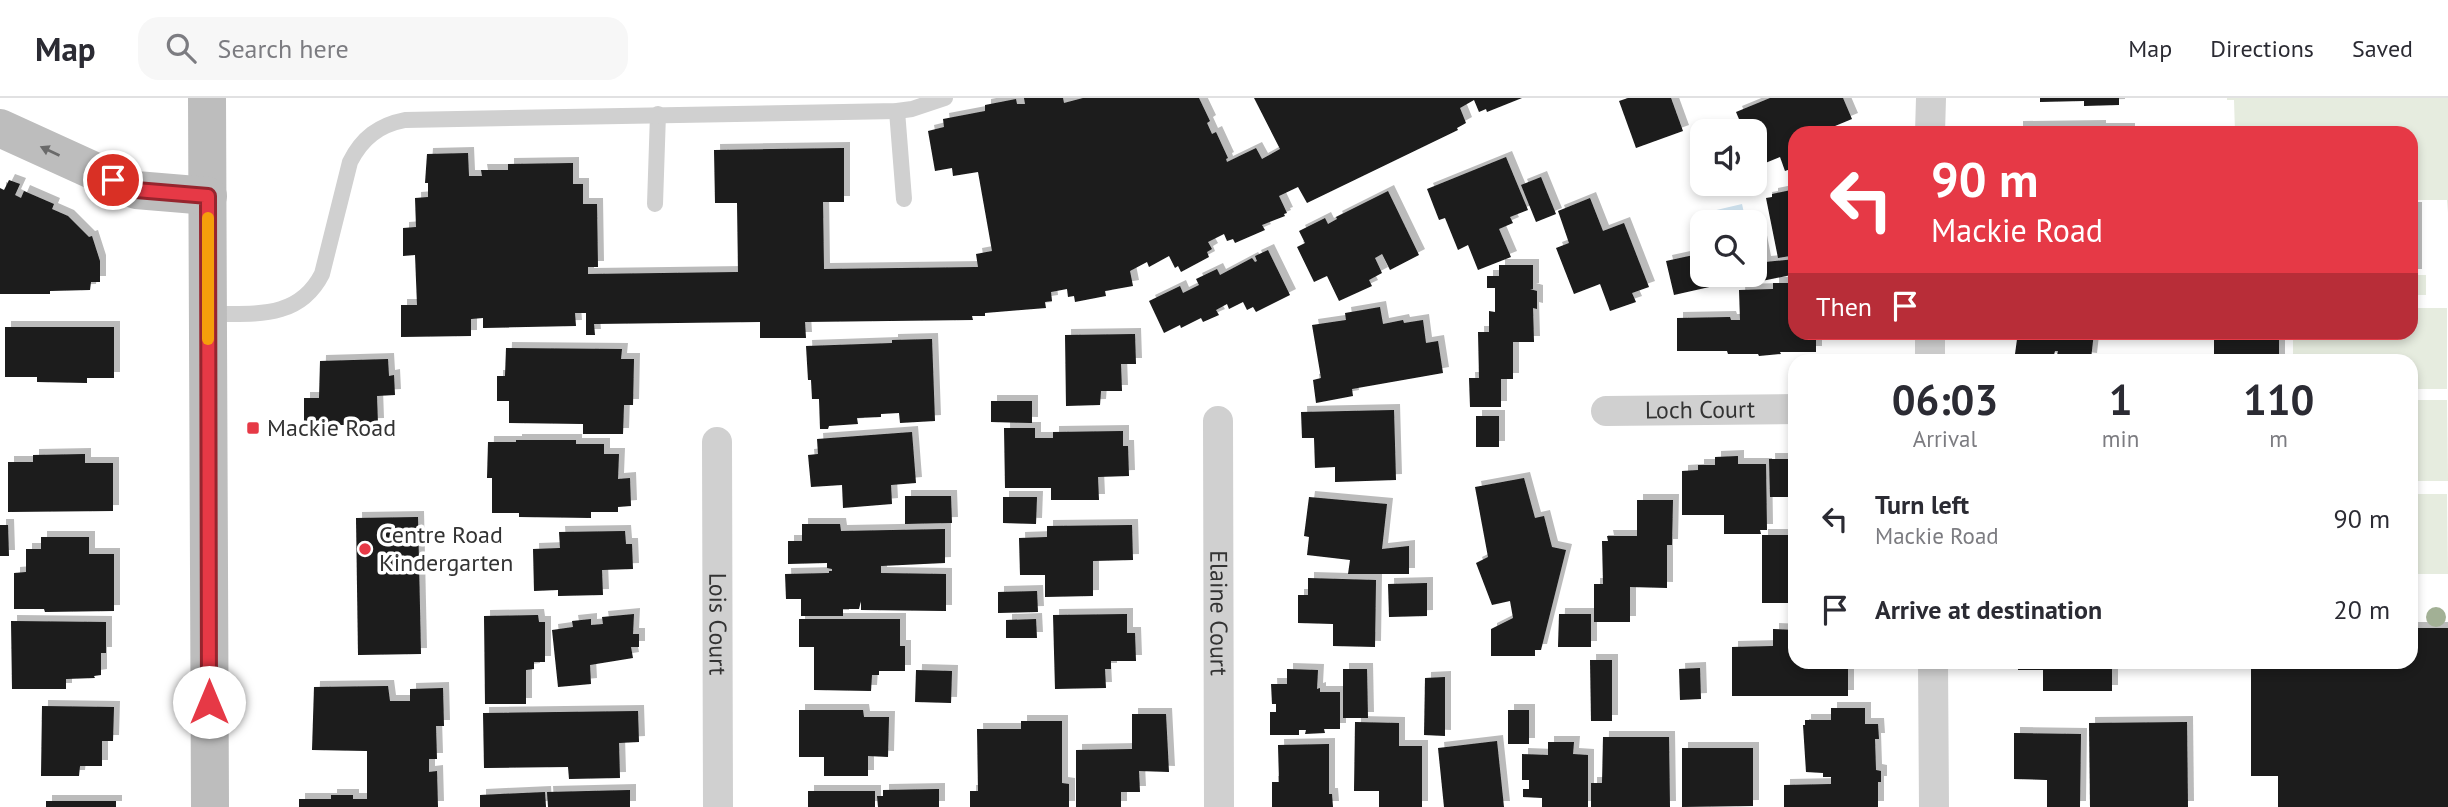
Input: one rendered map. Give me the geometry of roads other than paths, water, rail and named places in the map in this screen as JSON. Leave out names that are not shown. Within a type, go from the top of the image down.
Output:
[{"type":"main road","points":[[207,98],[209,807]]},
{"type":"main road","points":[[0,128],[136,190],[208,196]]},
{"type":"street","points":[[1930,126],[1931,98]]},
{"type":"street","name":"Loch Court","points":[[1606,411],[1788,409]]},
{"type":"street","name":"Elaine Court","points":[[1218,421],[1219,807]]},
{"type":"street","name":"Lois Court","points":[[718,442],[718,807]]},
{"type":"street","points":[[1933,669],[1934,807]]},
{"type":"lane","points":[[207,314],[272,313],[296,303],[315,287],[322,274],[350,162],[357,147],[390,123],[405,120],[658,114],[897,111],[912,110],[945,98]]},
{"type":"lane","points":[[897,111],[904,199]]},
{"type":"lane","points":[[655,204],[658,114]]},
{"type":"water","points":[[1742,204],[1743,210],[1716,210]]},
{"type":"place","name":"Mackie Road","points":[[253,428]]},
{"type":"place","name":"Centre Road Kindergarten","points":[[365,549]]}]
